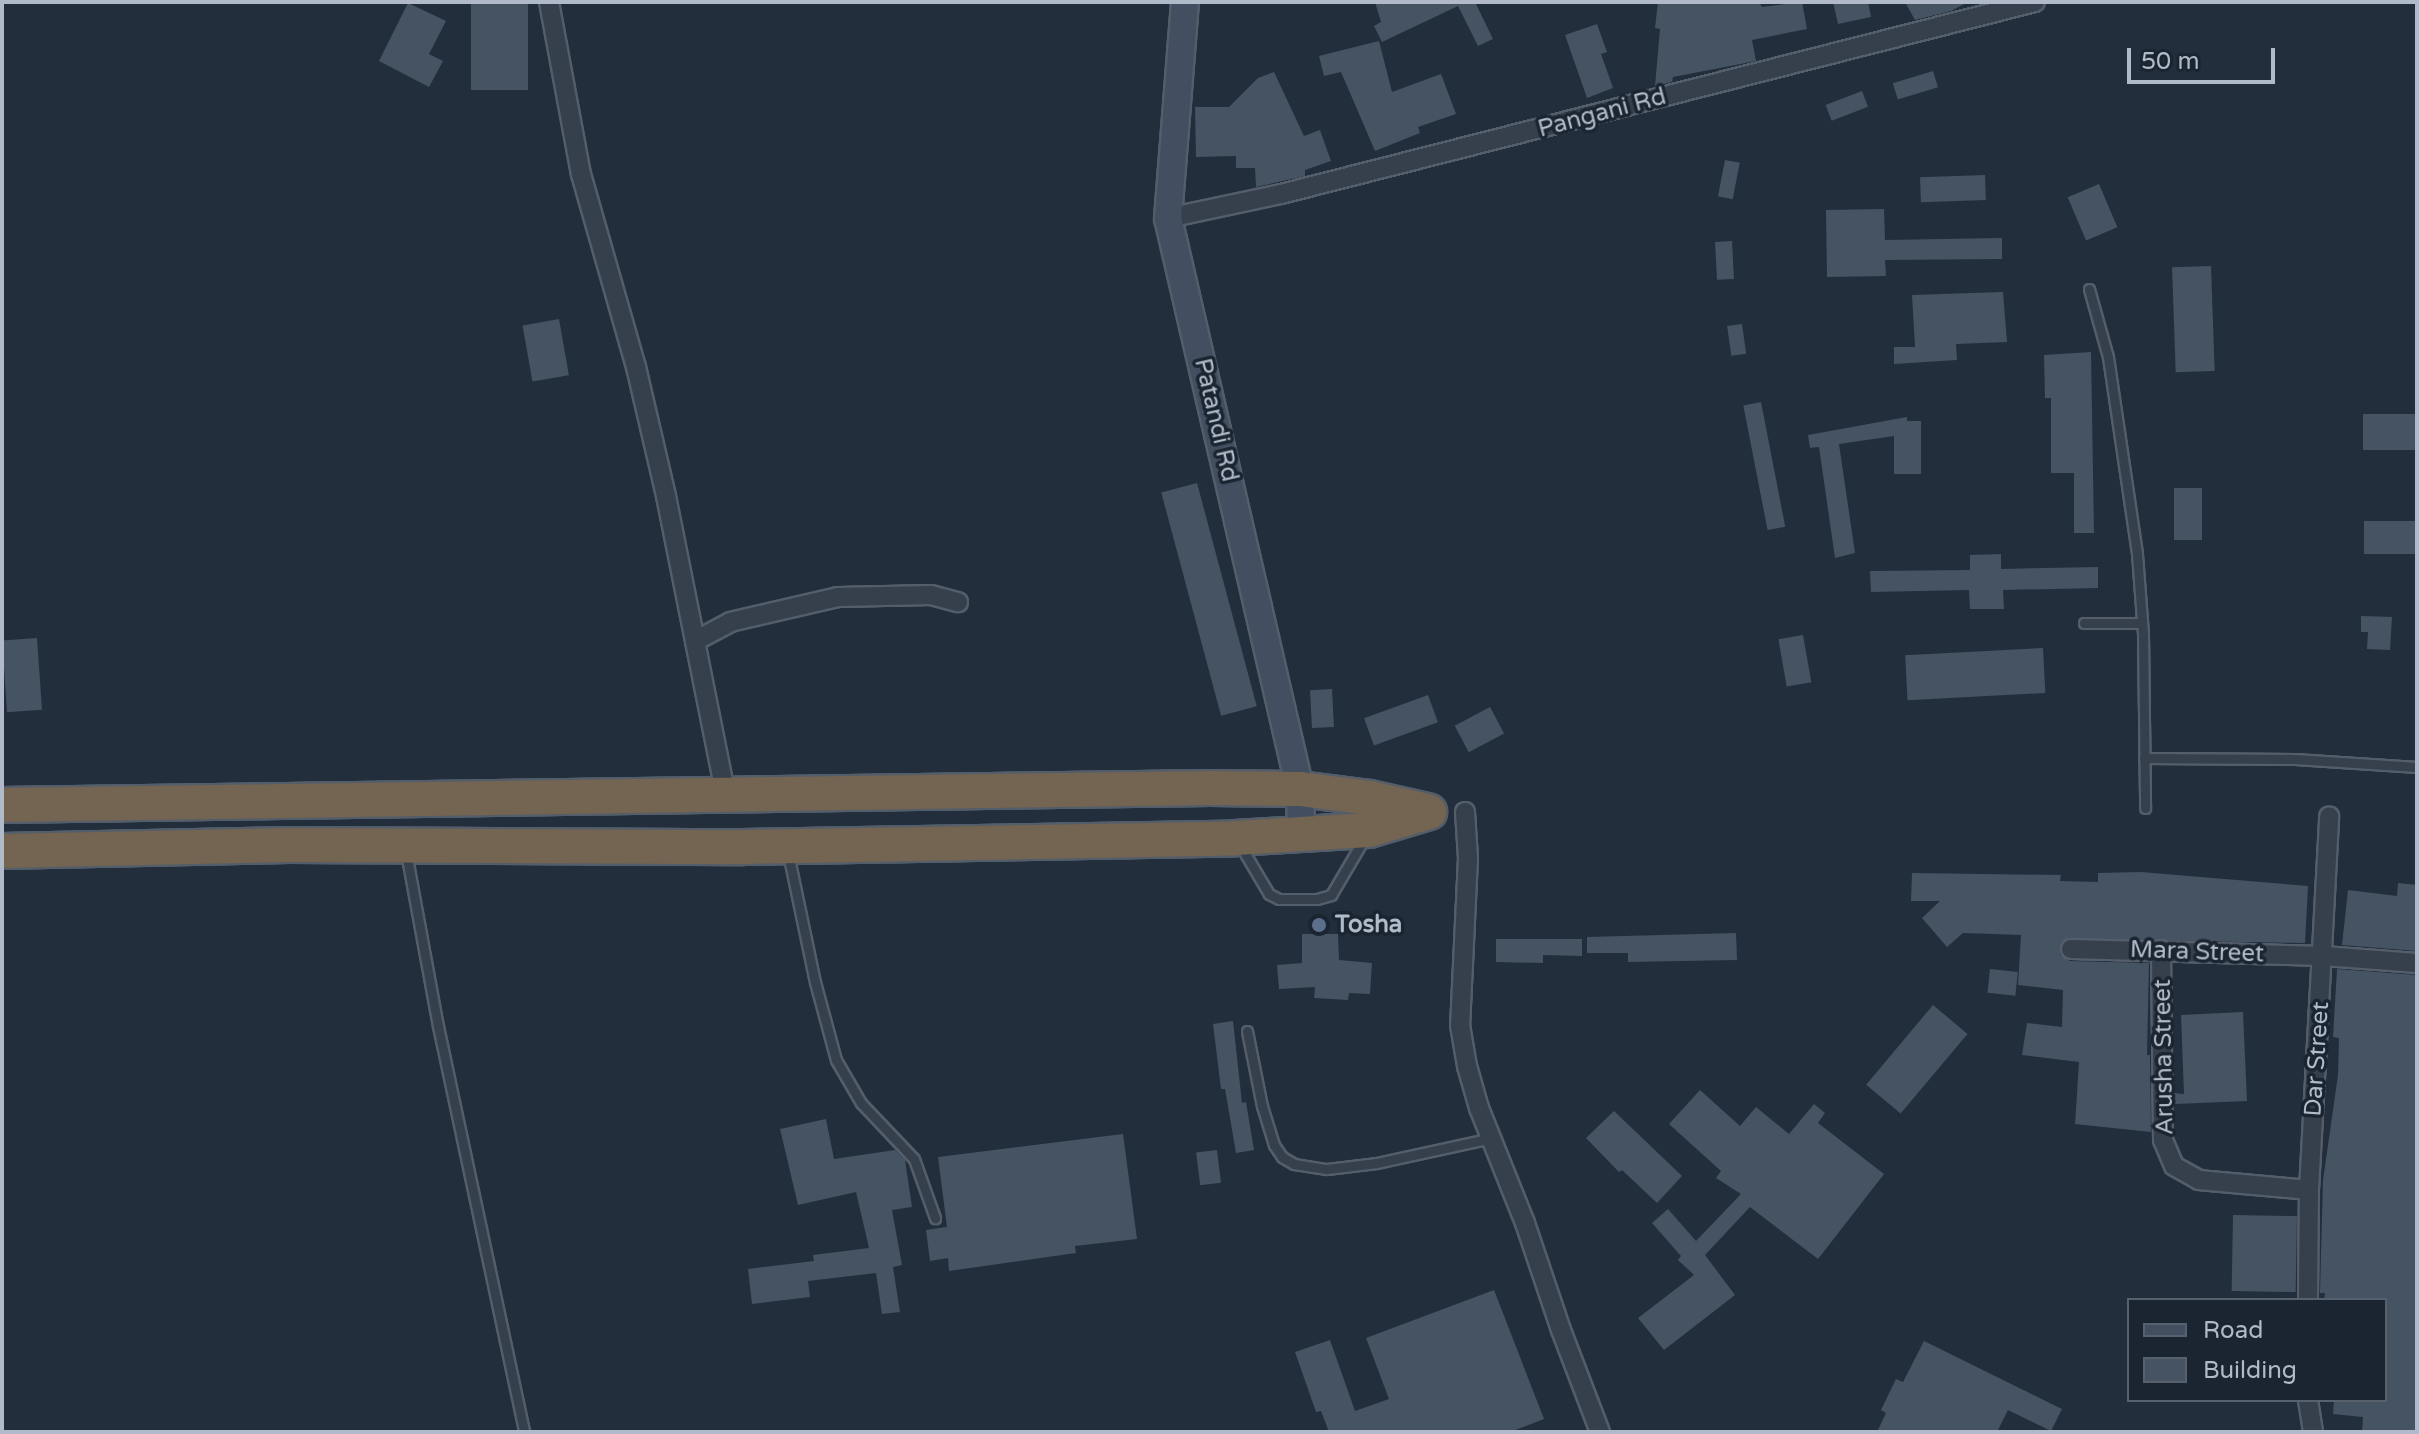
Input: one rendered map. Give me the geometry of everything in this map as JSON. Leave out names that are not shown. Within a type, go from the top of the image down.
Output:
[{"type":"highway","points":[[2,805],[428,800],[725,792],[1300,789],[1370,798],[1429,812],[1369,830],[1235,838],[787,846],[418,844],[2,851]]},
{"type":"highway","points":[[418,844],[428,800]]},
{"type":"highway","points":[[284,801],[289,845]]},
{"type":"street","points":[[549,2],[581,174],[636,367],[725,792]]},
{"type":"street","name":"Patandi Rd","points":[[1185,2],[1168,218],[1300,789],[1301,834]]},
{"type":"street","name":"Pangani Rd","points":[[1168,218],[1281,194],[2035,2]]},
{"type":"street","points":[[695,641],[730,622],[838,597],[931,595],[958,602]]},
{"type":"street","points":[[1465,812],[1468,858],[1460,1025],[1471,1080],[1600,1432]]},
{"type":"street","name":"Dar Street","points":[[2308,1298],[2309,1190],[2324,956],[2329,817]]},
{"type":"street","name":"Mara Street","points":[[2071,949],[2324,956],[2417,963]]},
{"type":"street","name":"Arusha Street","points":[[2161,950],[2163,1140],[2174,1166],[2199,1180],[2309,1190]]},
{"type":"street","points":[[2308,1402],[2313,1432]]},
{"type":"lane","points":[[2089,289],[2108,357],[2137,554],[2142,623],[2145,808]]},
{"type":"lane","points":[[2084,623],[2142,623]]},
{"type":"lane","points":[[2144,758],[2295,759],[2417,767]]},
{"type":"lane","points":[[1235,838],[1269,894],[1279,899],[1317,899],[1331,895],[1369,830]]},
{"type":"lane","points":[[418,844],[438,1026],[524,1432]]},
{"type":"lane","points":[[787,846],[815,982],[836,1060],[861,1103],[914,1159],[935,1218]]},
{"type":"lane","points":[[1247,1031],[1262,1106],[1274,1145],[1282,1157],[1294,1164],[1327,1169],[1377,1163],[1492,1138]]},
{"type":"building","points":[[471,2],[528,2],[528,90],[471,90]]},
{"type":"building","points":[[1375,2],[1475,2],[1493,39],[1478,46],[1458,6],[1382,42],[1374,26],[1381,22]]},
{"type":"building","points":[[1658,2],[1759,2],[1762,7],[1802,2],[1807,29],[1752,40],[1756,61],[1673,77],[1672,82],[1655,86],[1660,29],[1655,28]]},
{"type":"building","points":[[1833,2],[1868,2],[1871,17],[1838,24]]},
{"type":"building","points":[[1905,2],[1968,2],[1951,11],[1915,20]]},
{"type":"building","points":[[408,3],[446,21],[429,54],[443,61],[429,87],[379,61]]},
{"type":"building","points":[[1597,24],[1607,52],[1601,54],[1613,88],[1587,98],[1565,35]]},
{"type":"building","points":[[1379,41],[1392,92],[1441,74],[1456,114],[1418,127],[1420,133],[1375,151],[1341,72],[1324,76],[1319,56]]},
{"type":"building","points":[[1933,71],[1938,87],[1898,100],[1893,83]]},
{"type":"building","points":[[1274,72],[1304,136],[1320,130],[1331,161],[1305,170],[1305,176],[1256,187],[1255,168],[1236,168],[1236,156],[1196,157],[1195,107],[1229,107],[1258,78]]},
{"type":"building","points":[[1862,91],[1868,107],[1832,121],[1826,105]]},
{"type":"building","points":[[1725,160],[1740,163],[1733,199],[1718,196]]},
{"type":"building","points":[[1985,175],[1986,200],[1921,202],[1920,177]]},
{"type":"building","points":[[2099,184],[2117,227],[2086,241],[2068,197]]},
{"type":"building","points":[[1884,209],[1885,240],[2002,238],[2002,259],[1885,260],[1886,276],[1827,277],[1826,210]]},
{"type":"building","points":[[1732,241],[1734,279],[1717,280],[1715,242]]},
{"type":"building","points":[[2211,266],[2215,371],[2176,372],[2172,267]]},
{"type":"building","points":[[2003,292],[2007,342],[1956,344],[1957,360],[1894,364],[1894,347],[1915,347],[1912,295]]},
{"type":"building","points":[[559,319],[569,375],[532,382],[523,325]]},
{"type":"building","points":[[1742,324],[1746,354],[1731,356],[1727,326]]},
{"type":"building","points":[[2091,352],[2094,533],[2074,533],[2074,473],[2051,473],[2051,398],[2045,398],[2044,355]]},
{"type":"building","points":[[1761,402],[1785,527],[1768,530],[1743,405]]},
{"type":"building","points":[[2363,414],[2417,414],[2417,450],[2363,450]]},
{"type":"building","points":[[1907,417],[1907,421],[1921,421],[1921,474],[1894,474],[1894,436],[1839,444],[1855,553],[1835,558],[1819,447],[1810,448],[1808,435]]},
{"type":"building","points":[[1197,483],[1257,706],[1221,716],[1161,493]]},
{"type":"building","points":[[2174,488],[2202,488],[2202,540],[2174,540]]},
{"type":"building","points":[[2364,521],[2417,521],[2417,554],[2364,554]]},
{"type":"building","points":[[2001,554],[2001,569],[2098,567],[2098,588],[2003,590],[2004,609],[1970,609],[1969,590],[1871,592],[1870,571],[1970,570],[1970,555]]},
{"type":"building","points":[[2361,616],[2392,617],[2390,650],[2367,649],[2368,632],[2361,632]]},
{"type":"building","points":[[1803,635],[1811,682],[1787,687],[1778,639]]},
{"type":"building","points":[[37,638],[42,710],[7,712],[2,640]]},
{"type":"building","points":[[2043,648],[2045,693],[1908,700],[1905,655]]},
{"type":"building","points":[[1332,689],[1334,727],[1312,728],[1310,690]]},
{"type":"building","points":[[1428,695],[1438,722],[1374,746],[1364,718]]},
{"type":"building","points":[[1490,707],[1504,733],[1469,752],[1455,726]]},
{"type":"building","points":[[2141,872],[2308,886],[2305,943],[2065,939],[2060,954],[2070,961],[2149,963],[2147,1055],[2150,1055],[2151,1132],[2075,1124],[2079,1062],[2022,1055],[2027,1023],[2062,1027],[2063,990],[2018,985],[2021,935],[1963,933],[1947,947],[1922,918],[1940,901],[1911,901],[1912,873],[2061,875],[2060,881],[2098,882],[2098,873]]},
{"type":"building","points":[[2398,883],[2417,885],[2417,951],[2342,945],[2348,890],[2397,896]]},
{"type":"building","points":[[1736,933],[1737,960],[1628,962],[1628,953],[1587,953],[1587,937]]},
{"type":"building","points":[[1302,934],[1338,934],[1339,960],[1372,963],[1370,994],[1349,993],[1348,1000],[1314,998],[1315,987],[1279,989],[1277,965],[1302,963]]},
{"type":"building","points":[[1496,939],[1582,939],[1582,956],[1543,955],[1543,963],[1496,962]]},
{"type":"building","points":[[1990,969],[2018,972],[2015,996],[1987,993]]},
{"type":"building","points":[[2337,969],[2417,975],[2417,1432],[2362,1432],[2363,1417],[2333,1414],[2334,1402],[2387,1402],[2387,1298],[2324,1298],[2325,1293],[2320,1293],[2323,1180],[2338,1075],[2339,1038],[2333,1037]]},
{"type":"building","points":[[1933,1005],[1967,1034],[1901,1114],[1866,1085]]},
{"type":"building","points":[[2243,1012],[2247,1101],[2175,1104],[2174,1093],[2184,1094],[2181,1015]]},
{"type":"building","points":[[1233,1021],[1242,1103],[1246,1102],[1254,1150],[1236,1153],[1225,1089],[1221,1089],[1213,1024]]},
{"type":"building","points":[[1700,1090],[1740,1126],[1756,1107],[1789,1134],[1814,1104],[1825,1113],[1818,1123],[1884,1174],[1818,1259],[1750,1207],[1705,1255],[1735,1295],[1664,1350],[1638,1318],[1694,1275],[1678,1260],[1681,1256],[1652,1223],[1668,1209],[1696,1241],[1741,1194],[1716,1178],[1721,1171],[1669,1124]]},
{"type":"building","points":[[1614,1111],[1682,1176],[1657,1203],[1622,1170],[1619,1172],[1586,1138]]},
{"type":"building","points":[[826,1119],[834,1159],[895,1150],[905,1160],[912,1207],[892,1210],[902,1265],[893,1267],[900,1312],[882,1314],[876,1273],[808,1281],[810,1297],[752,1304],[748,1269],[814,1261],[813,1255],[869,1248],[856,1192],[798,1205],[780,1129]]},
{"type":"building","points":[[1123,1134],[1137,1239],[1075,1246],[1076,1253],[949,1271],[948,1258],[930,1261],[926,1230],[947,1227],[938,1157]]},
{"type":"building","points":[[1217,1150],[1221,1183],[1200,1185],[1196,1153]]},
{"type":"building","points":[[2233,1215],[2297,1216],[2296,1292],[2232,1291]]},
{"type":"building","points":[[1494,1290],[1544,1419],[1510,1432],[1329,1432],[1321,1411],[1316,1412],[1295,1352],[1330,1340],[1355,1411],[1389,1399],[1366,1338]]},
{"type":"building","points":[[1924,1341],[2062,1409],[2051,1431],[2008,1410],[1997,1432],[1877,1432],[1886,1413],[1881,1410],[1896,1379],[1903,1382]]},
{"type":"place","name":"Tosha","points":[[1319,925]]}]
